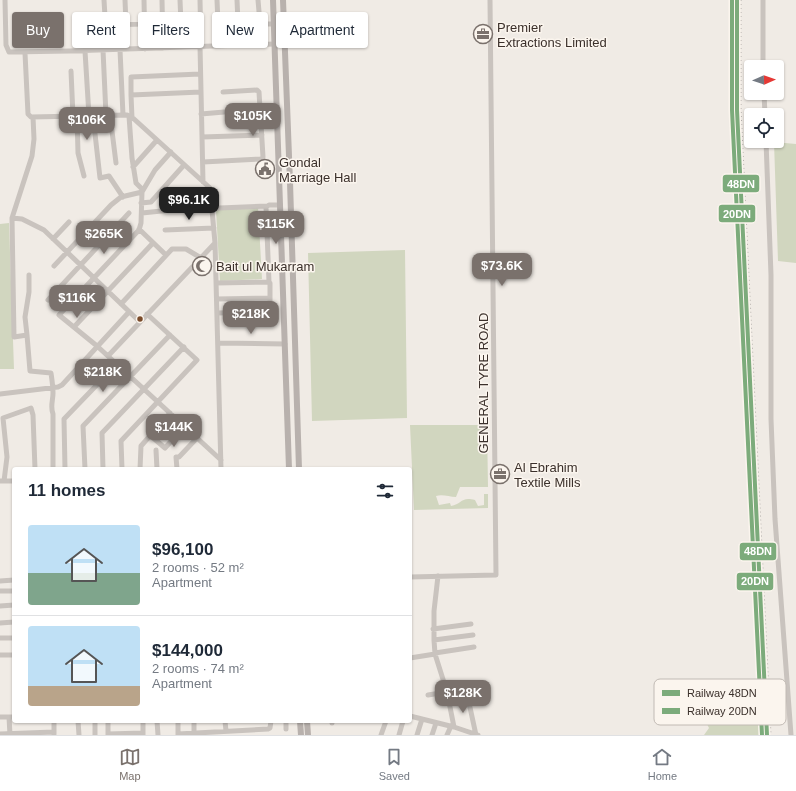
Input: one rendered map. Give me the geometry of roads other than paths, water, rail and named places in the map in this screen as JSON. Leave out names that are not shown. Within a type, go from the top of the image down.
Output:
[{"type":"main road","points":[[273,0],[289,467]]},
{"type":"main road","points":[[283,0],[299,467]]},
{"type":"main road","points":[[278,147],[289,147]]},
{"type":"main road","points":[[300,723],[301,735]]},
{"type":"main road","points":[[307,723],[308,735]]},
{"type":"street","points":[[5,0],[6,44],[9,52],[25,53],[163,48]]},
{"type":"street","points":[[104,0],[105,12]]},
{"type":"street","points":[[125,0],[126,12]]},
{"type":"street","points":[[144,0],[144,12]]},
{"type":"street","points":[[162,0],[162,12]]},
{"type":"street","points":[[180,0],[181,12]]},
{"type":"street","points":[[200,0],[200,12]]},
{"type":"street","points":[[217,0],[218,12]]},
{"type":"street","points":[[237,0],[238,12]]},
{"type":"street","points":[[258,0],[260,23],[274,24]]},
{"type":"street","name":"GENERAL TYRE ROAD","points":[[438,576],[496,575],[490,0]]},
{"type":"street","points":[[762,0],[763,60]]},
{"type":"street","points":[[0,43],[6,44]]},
{"type":"street","points":[[268,44],[274,44]]},
{"type":"street","points":[[201,48],[200,74],[203,182]]},
{"type":"street","points":[[105,50],[108,115],[116,162]]},
{"type":"street","points":[[120,50],[136,183],[142,191]]},
{"type":"street","points":[[85,51],[91,116],[100,178],[109,176],[123,197]]},
{"type":"street","points":[[25,53],[28,114],[33,117],[108,115],[128,116],[171,152],[210,188],[215,243],[221,467]]},
{"type":"street","points":[[71,71],[78,153],[84,176]]},
{"type":"street","points":[[128,116],[131,95],[131,77],[200,74]]},
{"type":"street","points":[[203,162],[261,159],[263,157],[258,91],[223,92]]},
{"type":"street","points":[[131,95],[201,92]]},
{"type":"street","points":[[201,114],[260,109]]},
{"type":"street","points":[[27,335],[14,337],[12,218],[32,156],[34,139],[33,117]]},
{"type":"street","points":[[202,138],[262,135]]},
{"type":"street","points":[[134,167],[157,140]]},
{"type":"street","points":[[766,148],[771,275],[771,419],[775,519],[791,735]]},
{"type":"street","points":[[171,152],[155,170],[142,191],[142,223],[139,229],[59,315],[97,346],[221,460]]},
{"type":"street","points":[[141,203],[152,202],[184,165]]},
{"type":"street","points":[[54,266],[110,204],[123,197],[142,191]]},
{"type":"street","points":[[142,213],[172,210],[280,205]]},
{"type":"street","points":[[217,313],[267,312],[270,308],[267,206]]},
{"type":"street","points":[[48,300],[130,213]]},
{"type":"street","points":[[12,218],[22,220],[44,230],[140,322]]},
{"type":"street","points":[[53,239],[70,222]]},
{"type":"street","points":[[165,230],[214,228]]},
{"type":"street","points":[[139,229],[166,255]]},
{"type":"street","points":[[74,327],[153,242]]},
{"type":"street","points":[[108,356],[215,243]]},
{"type":"street","points":[[121,304],[172,249],[186,249],[201,258]]},
{"type":"street","points":[[29,275],[29,292],[25,317],[30,371],[51,373],[53,388],[51,405],[53,414],[53,467]]},
{"type":"street","points":[[216,283],[269,282]]},
{"type":"street","points":[[217,299],[270,298]]},
{"type":"street","points":[[0,394],[53,388],[62,385],[129,312]]},
{"type":"street","points":[[122,467],[121,441],[197,360],[147,314]]},
{"type":"street","points":[[85,467],[83,426],[170,335]]},
{"type":"street","points":[[218,343],[284,344]]},
{"type":"street","points":[[103,467],[102,433],[184,347]]},
{"type":"street","points":[[65,467],[64,419],[117,364]]},
{"type":"street","points":[[2,481],[7,456],[3,418],[31,408],[33,415],[35,467]]},
{"type":"street","points":[[140,467],[141,446],[170,413]]},
{"type":"street","points":[[151,436],[165,448],[184,427]]},
{"type":"street","points":[[177,467],[176,457],[179,457],[197,438]]},
{"type":"street","points":[[156,450],[157,467]]},
{"type":"street","points":[[412,577],[438,576],[433,629],[435,653],[447,692],[452,726],[447,735]]},
{"type":"street","points":[[0,581],[12,580]]},
{"type":"street","points":[[0,591],[12,590]]},
{"type":"street","points":[[0,606],[12,605]]},
{"type":"street","points":[[0,623],[12,622]]},
{"type":"street","points":[[433,629],[471,624]]},
{"type":"street","points":[[434,640],[472,634]]},
{"type":"street","points":[[0,638],[12,638]]},
{"type":"street","points":[[412,658],[474,647]]},
{"type":"street","points":[[0,655],[12,655]]},
{"type":"street","points":[[428,695],[478,687]]},
{"type":"street","points":[[412,716],[452,726],[477,735],[466,689]]},
{"type":"street","points":[[0,717],[12,717],[10,734]]},
{"type":"street","points":[[417,735],[422,719]]},
{"type":"street","points":[[432,735],[436,722]]},
{"type":"street","points":[[0,734],[54,734],[54,723]]},
{"type":"street","points":[[78,723],[79,735]]},
{"type":"street","points":[[95,723],[95,735]]},
{"type":"street","points":[[108,723],[108,735],[143,734],[143,723]]},
{"type":"street","points":[[157,723],[158,735]]},
{"type":"street","points":[[178,723],[178,734],[226,731],[252,733],[270,728],[271,723]]},
{"type":"street","points":[[194,723],[194,732]]},
{"type":"street","points":[[225,723],[226,731]]},
{"type":"street","points":[[286,723],[286,729]]},
{"type":"street","points":[[380,735],[385,723]]},
{"type":"street","points":[[399,735],[402,723]]},
{"type":"railway","points":[[741,0],[741,109],[768,679]]},
{"type":"railway","points":[[771,725],[771,735]]},
{"type":"rail line","name":"20DN","points":[[732,0],[732,110],[759,679]]},
{"type":"rail line","name":"48DN","points":[[737,0],[737,110],[764,679]]},
{"type":"rail line","name":"20DN","points":[[762,725],[762,735]]},
{"type":"rail line","name":"48DN","points":[[767,725],[767,735]]},
{"type":"place","name":"Premier Extractions Limited","points":[[483,34]]},
{"type":"place","name":"Gondal Marriage Hall","points":[[265,169]]},
{"type":"place","name":"Bait ul Mukarram","points":[[202,266]]},
{"type":"place","name":"Al Ebrahim Textile Mills","points":[[500,474]]}]
